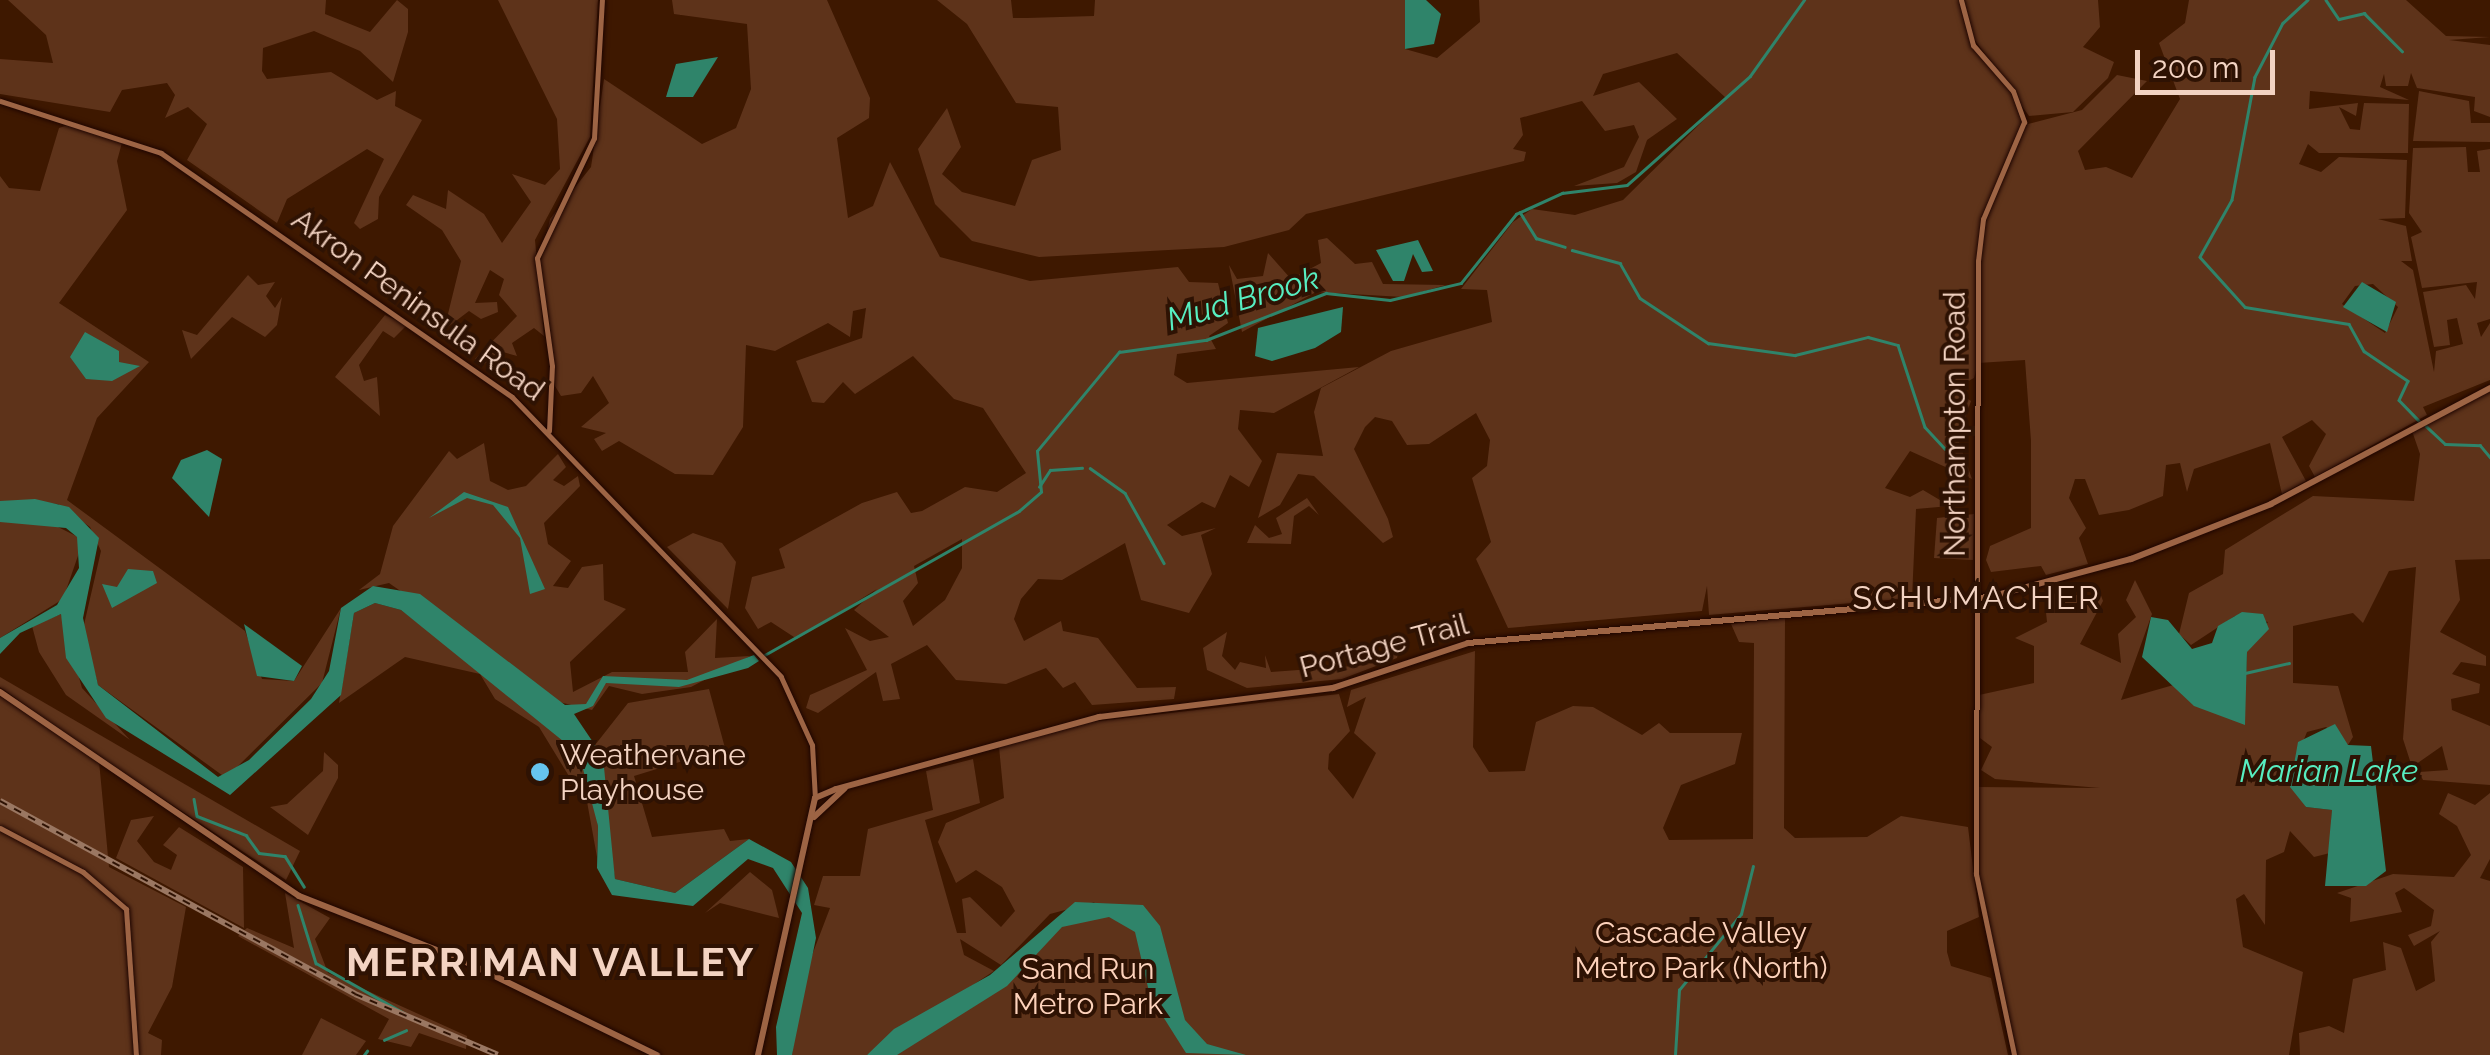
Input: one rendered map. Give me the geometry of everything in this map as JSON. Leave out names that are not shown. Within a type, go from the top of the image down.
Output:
[{"type":"main road","name":"Portage Trail","points":[[815,798],[852,784],[1101,716],[1333,688],[1468,643],[1976,598],[2184,540],[2412,431],[2490,388]]},
{"type":"main road","points":[[0,692],[194,827],[322,908],[469,963],[657,1055]]},
{"type":"main road","points":[[810,822],[852,784]]},
{"type":"main road","points":[[758,1055],[815,798]]},
{"type":"street","points":[[549,431],[552,366],[539,247],[594,138],[602,0]]},
{"type":"street","name":"Northampton Road","points":[[1961,0],[1973,45],[2013,91],[2024,122],[1978,244],[1976,876],[2014,1055]]},
{"type":"street","name":"Akron Peninsula Road","points":[[0,101],[170,158],[452,352],[549,431],[766,660],[807,729],[815,798]]},
{"type":"street","points":[[0,828],[82,872],[126,909],[136,1055]]},
{"type":"green space","points":[[8,0],[326,0],[325,14],[370,32],[397,0],[408,9],[408,32],[393,82],[360,51],[314,31],[263,48],[262,71],[267,79],[331,72],[377,100],[396,91],[395,106],[422,120],[379,197],[378,219],[360,229],[354,223],[384,159],[367,149],[287,199],[277,223],[187,160],[207,124],[188,107],[165,118],[175,95],[167,83],[122,90],[110,112],[0,94],[0,59],[53,63],[46,35]]},
{"type":"green space","points":[[498,0],[598,0],[590,137],[535,240],[544,336],[534,328],[512,343],[517,356],[503,352],[484,364],[475,359],[517,316],[499,295],[504,279],[490,270],[475,303],[497,302],[498,312],[481,319],[469,311],[444,330],[461,261],[442,230],[406,205],[413,195],[446,209],[448,190],[484,214],[502,243],[531,202],[512,174],[545,185],[560,169],[557,119]]},
{"type":"green space","points":[[672,0],[827,0],[870,98],[869,118],[837,138],[848,218],[873,206],[890,162],[940,257],[1030,281],[1178,267],[1189,282],[1218,283],[1228,323],[1209,336],[1216,349],[1177,354],[1174,375],[1187,383],[1359,367],[1274,413],[1240,410],[1238,429],[1262,461],[1249,487],[1230,475],[1215,508],[1202,502],[1167,525],[1182,536],[1216,528],[1201,535],[1212,574],[1189,613],[1141,600],[1125,543],[1062,580],[1038,579],[1021,599],[1014,619],[1024,641],[1061,621],[1063,631],[1098,638],[1137,688],[1176,687],[1174,699],[1092,705],[1075,682],[1063,688],[1046,668],[1006,684],[956,680],[927,645],[891,664],[900,699],[883,701],[876,672],[818,713],[806,708],[810,695],[867,670],[845,628],[870,641],[889,637],[854,610],[877,589],[797,639],[771,622],[758,629],[745,608],[752,577],[785,568],[779,549],[862,503],[897,492],[911,513],[922,511],[965,487],[997,492],[1026,473],[983,408],[954,399],[913,356],[855,394],[843,382],[824,403],[812,402],[796,361],[862,338],[866,308],[853,311],[850,337],[828,323],[775,351],[746,345],[743,427],[713,475],[675,474],[619,441],[602,451],[594,439],[606,433],[581,427],[609,403],[593,376],[581,393],[561,396],[555,386],[538,273],[550,219],[591,167],[604,79],[702,144],[736,128],[751,89],[747,24],[674,14]],"holes":[[[962,539],[962,568],[945,600],[913,626],[903,601],[918,583],[914,566]]]},
{"type":"green space","points":[[937,0],[1011,0],[1013,18],[1027,18],[1094,16],[1095,0],[1405,0],[1405,49],[1437,58],[1480,22],[1479,0],[1961,0],[1973,45],[2013,91],[2024,125],[2082,110],[2117,75],[2147,81],[2078,151],[2085,170],[2106,167],[2132,178],[2180,99],[2159,43],[2185,23],[2189,0],[2406,0],[2446,36],[2490,37],[2449,40],[2490,45],[2490,117],[2474,111],[2475,97],[2417,88],[2411,73],[2408,86],[2386,86],[2384,74],[2380,87],[2409,100],[2310,91],[2309,109],[2358,103],[2356,116],[2339,107],[2350,129],[2360,130],[2364,103],[2409,104],[2408,153],[2319,153],[2308,144],[2299,164],[2321,172],[2339,157],[2407,160],[2405,218],[2378,219],[2406,226],[2412,261],[2401,261],[2413,270],[2434,372],[2436,351],[2463,344],[2457,318],[2447,320],[2450,345],[2434,347],[2423,292],[2466,285],[2475,299],[2477,282],[2422,288],[2411,237],[2422,232],[2409,213],[2413,148],[2466,147],[2468,172],[2480,172],[2477,151],[2490,149],[2490,319],[2477,323],[2481,337],[2490,323],[2490,380],[2423,407],[2427,415],[2315,477],[2309,466],[2326,434],[2312,420],[2282,437],[2306,481],[2282,494],[2270,443],[2194,469],[2187,492],[2180,463],[2166,465],[2163,496],[2129,510],[2099,515],[2085,479],[2075,479],[2069,498],[2086,528],[2079,538],[2088,564],[2046,575],[2041,566],[1991,572],[1986,560],[1990,546],[2031,528],[2031,441],[2025,360],[1978,363],[1974,378],[1953,389],[1971,401],[1958,439],[1972,479],[1910,451],[1885,488],[1910,497],[1923,490],[1950,506],[1916,509],[1912,598],[1709,615],[1707,586],[1702,611],[1508,628],[1476,559],[1491,542],[1472,478],[1487,466],[1490,440],[1476,413],[1429,444],[1407,445],[1392,421],[1375,417],[1365,427],[1354,449],[1388,519],[1393,537],[1383,543],[1314,476],[1298,474],[1280,505],[1258,518],[1277,453],[1323,456],[1314,412],[1321,388],[1391,351],[1492,322],[1487,290],[1461,289],[1513,222],[1532,209],[1575,215],[1623,200],[1726,98],[1677,53],[1603,74],[1593,96],[1639,82],[1677,119],[1647,140],[1636,172],[1617,183],[1574,186],[1624,167],[1639,137],[1634,125],[1605,131],[1582,101],[1520,118],[1523,135],[1513,149],[1526,152],[1524,161],[1306,214],[1289,230],[1224,247],[1039,257],[972,241],[935,204],[918,149],[947,108],[961,147],[942,174],[962,192],[1015,206],[1032,160],[1061,150],[1058,107],[1016,103],[967,24]],"holes":[[[2373,284],[2398,307],[2385,333],[2342,304],[2355,286]]]},
{"type":"green space","points":[[1964,0],[2098,0],[2100,27],[2083,47],[2114,62],[2108,78],[2073,112],[2029,116],[1972,36]]},
{"type":"green space","points":[[2419,91],[2469,101],[2471,123],[2490,123],[2490,142],[2413,141]]},
{"type":"green space","points":[[71,124],[123,139],[117,161],[127,210],[59,303],[149,362],[97,418],[67,500],[245,631],[262,679],[294,681],[341,608],[322,683],[226,778],[98,685],[83,629],[101,551],[90,527],[58,504],[0,501],[0,176],[9,188],[40,191],[59,128]]},
{"type":"green space","points":[[1327,238],[1355,264],[1372,262],[1383,284],[1446,285],[1403,297],[1316,292],[1242,332],[1229,265],[1237,279],[1263,276],[1268,253],[1291,279],[1321,263],[1318,240]]},
{"type":"green space","points":[[248,275],[258,285],[275,282],[266,296],[275,308],[282,297],[277,325],[265,337],[232,317],[191,359],[182,330],[197,335]]},
{"type":"green space","points":[[385,315],[407,325],[394,338],[383,331],[359,365],[364,381],[377,377],[380,416],[335,377]]},
{"type":"green space","points":[[2490,388],[2490,559],[2455,560],[2460,600],[2440,632],[2486,656],[2486,666],[2461,662],[2452,674],[2480,684],[2479,693],[2451,699],[2452,710],[2490,726],[2490,785],[2423,780],[2419,772],[2448,770],[2442,746],[2412,767],[2403,739],[2416,567],[2389,571],[2363,623],[2353,613],[2293,626],[2293,683],[2338,686],[2353,737],[2348,745],[2326,727],[2307,732],[2289,776],[2306,807],[2332,810],[2330,853],[2314,857],[2290,831],[2284,852],[2266,860],[2265,925],[2244,894],[2236,899],[2243,947],[2303,972],[2289,1055],[2014,1055],[1978,892],[1976,787],[2100,788],[1995,779],[1981,770],[1992,747],[1980,738],[1979,695],[2034,683],[2034,646],[2015,638],[2047,622],[2044,593],[2092,596],[2098,587],[2103,601],[2080,644],[2121,663],[2118,634],[2136,617],[2126,600],[2135,580],[2152,614],[2121,700],[2177,684],[2244,716],[2247,651],[2268,622],[2235,616],[2191,645],[2179,634],[2189,593],[2223,574],[2225,550],[2313,496],[2414,501],[2420,454],[2412,431]]},
{"type":"green space","points":[[484,443],[490,481],[508,490],[526,486],[558,454],[566,467],[553,480],[564,486],[578,476],[580,486],[544,523],[548,544],[571,561],[553,586],[568,588],[582,567],[603,564],[604,600],[626,609],[570,662],[573,692],[612,672],[688,672],[685,652],[717,619],[715,658],[750,656],[691,687],[642,694],[609,686],[592,710],[559,702],[389,583],[359,590],[380,574],[393,526],[449,451],[457,459]]},
{"type":"green space","points":[[1307,498],[1319,515],[1309,506],[1294,516],[1291,544],[1247,543],[1255,525],[1269,538],[1282,534],[1276,518]]},
{"type":"green space","points":[[1974,514],[1973,560],[1934,558],[1937,518]]},
{"type":"green space","points":[[0,522],[48,522],[78,537],[80,550],[63,599],[0,638]]},
{"type":"green space","points":[[693,533],[722,543],[736,562],[728,609],[667,547]]},
{"type":"green space","points":[[375,603],[401,610],[563,735],[591,783],[598,826],[597,857],[584,785],[575,786],[539,727],[495,699],[480,674],[405,657],[339,703],[354,613]]},
{"type":"green space","points":[[61,614],[82,688],[130,740],[66,695],[39,652],[32,626]]},
{"type":"green space","points":[[1785,618],[1784,828],[1795,838],[1867,837],[1901,816],[1968,827],[1979,917],[1947,931],[1947,952],[1951,966],[1991,978],[2008,1055],[883,1055],[1095,902],[1050,914],[1001,965],[960,939],[964,955],[994,971],[867,1055],[792,1055],[801,984],[830,908],[814,905],[823,876],[860,876],[868,829],[933,810],[926,771],[973,759],[980,803],[925,820],[957,933],[966,933],[962,899],[970,897],[1001,927],[1015,911],[1002,887],[976,870],[956,883],[938,842],[946,823],[1004,798],[999,747],[1090,722],[1339,694],[1350,731],[1329,754],[1328,769],[1353,799],[1376,753],[1354,733],[1366,697],[1347,707],[1351,690],[1475,651],[1473,747],[1489,772],[1525,771],[1536,722],[1573,706],[1593,707],[1642,735],[1659,723],[1670,733],[1742,733],[1735,764],[1681,785],[1663,828],[1669,840],[1753,839],[1754,643],[1739,642],[1731,624]]},
{"type":"green space","points":[[1227,632],[1222,656],[1235,670],[1240,662],[1266,668],[1265,655],[1271,672],[1353,666],[1400,645],[1397,658],[1342,679],[1247,688],[1207,670],[1203,648]]},
{"type":"green space","points":[[0,677],[300,851],[286,880],[68,736],[0,687]]},
{"type":"green space","points":[[709,689],[725,748],[634,776],[652,837],[724,829],[730,841],[749,839],[675,893],[615,879],[595,745],[628,703]]},
{"type":"green space","points":[[0,692],[99,761],[109,867],[186,907],[172,987],[148,1033],[162,1040],[161,1055],[0,1055]]},
{"type":"green space","points":[[324,752],[338,765],[338,778],[308,835],[270,807],[287,804],[323,771]]},
{"type":"green space","points":[[2448,793],[2475,805],[2490,793],[2490,859],[2480,878],[2490,881],[2490,1055],[2300,1055],[2299,1033],[2329,1026],[2344,1033],[2353,979],[2386,970],[2383,942],[2401,948],[2416,991],[2435,981],[2431,942],[2440,931],[2414,946],[2408,935],[2431,926],[2434,910],[2404,888],[2395,893],[2402,912],[2350,922],[2351,898],[2337,893],[2393,874],[2454,877],[2471,855],[2457,826],[2439,814]]},
{"type":"green space","points":[[154,816],[137,841],[154,862],[171,870],[177,855],[163,845],[179,827],[243,867],[244,928],[116,858],[131,820]]},
{"type":"green space","points":[[750,872],[772,890],[779,918],[720,903],[705,913]]},
{"type":"green space","points":[[285,893],[330,918],[315,939],[328,973],[467,1036],[466,1049],[419,1033],[411,1047],[378,1039],[389,1019],[238,936],[247,928],[294,948]]},
{"type":"green space","points":[[321,1018],[366,1041],[356,1055],[302,1055]]},
{"type":"water","points":[[1405,0],[1426,0],[1441,14],[1434,44],[1405,49]]},
{"type":"water","points":[[718,57],[693,97],[666,97],[676,64]]},
{"type":"water","points":[[1418,240],[1433,271],[1422,272],[1413,254],[1404,281],[1393,281],[1376,250]]},
{"type":"water","points":[[2362,282],[2396,302],[2387,332],[2343,307]]},
{"type":"water","points":[[1343,307],[1341,332],[1315,348],[1272,361],[1255,356],[1258,328]]},
{"type":"water","points":[[85,332],[119,351],[119,362],[140,366],[112,381],[86,379],[70,357]]},
{"type":"water","points":[[207,450],[222,459],[209,517],[172,478],[181,460]]},
{"type":"water","points":[[464,492],[508,507],[545,589],[530,594],[520,538],[493,505],[467,498],[429,518]]},
{"type":"water","points":[[35,499],[69,507],[99,538],[83,618],[98,685],[218,777],[249,760],[311,699],[329,671],[341,608],[373,586],[420,594],[565,705],[586,704],[603,676],[687,680],[754,655],[759,661],[748,668],[679,687],[606,683],[593,706],[574,714],[603,757],[615,879],[675,893],[749,839],[791,862],[808,888],[816,938],[792,1055],[777,1055],[776,1027],[802,913],[773,868],[748,859],[693,906],[612,895],[597,868],[598,826],[579,754],[401,610],[375,603],[354,613],[341,695],[230,795],[106,718],[66,658],[61,614],[20,633],[0,654],[0,638],[57,605],[79,568],[77,537],[66,528],[0,522],[0,501]]},
{"type":"water","points":[[128,569],[153,571],[157,583],[112,608],[102,584],[117,587]]},
{"type":"water","points":[[2242,612],[2263,614],[2269,629],[2247,652],[2245,725],[2194,706],[2142,657],[2151,617],[2168,620],[2192,649],[2212,643],[2218,626]]},
{"type":"water","points":[[244,624],[302,666],[294,681],[257,676]]},
{"type":"water","name":"Marian Lake","points":[[2335,724],[2348,745],[2371,746],[2386,871],[2366,886],[2325,886],[2332,810],[2306,807],[2290,787],[2298,742]]},
{"type":"water","points":[[1075,902],[1143,905],[1160,926],[1185,1020],[1207,1044],[1246,1055],[1186,1053],[1150,996],[1135,932],[1109,917],[1062,927],[1007,986],[897,1055],[867,1055],[894,1029],[990,975]]},
{"type":"waterway","name":"Mud Brook","points":[[761,657],[1019,511],[1041,492],[1037,451],[1119,352],[1206,340],[1326,293],[1390,300],[1461,283],[1516,214],[1562,193],[1627,185],[1750,76],[1804,0]]},
{"type":"waterway","points":[[2308,0],[2283,23],[2255,77],[2232,200],[2200,257],[2245,307],[2349,324],[2364,351],[2408,381],[2399,400],[2419,421]]},
{"type":"waterway","points":[[2326,0],[2339,19],[2364,13],[2402,51]]},
{"type":"waterway","points":[[1520,212],[1536,238],[1565,247]]},
{"type":"waterway","points":[[1572,250],[1620,263],[1640,298],[1708,343],[1795,355],[1868,337],[1898,345],[1925,427],[1962,467]]},
{"type":"waterway","points":[[2426,426],[2445,444],[2480,445],[2490,457]]},
{"type":"waterway","points":[[1039,487],[1050,470],[1082,468]]},
{"type":"waterway","points":[[1090,468],[1125,493],[1164,563]]},
{"type":"waterway","points":[[2245,673],[2289,663]]},
{"type":"waterway","points":[[194,799],[197,816],[246,835],[259,853],[285,856],[304,886]]},
{"type":"waterway","points":[[1675,1055],[1679,990],[1741,914],[1753,866]]},
{"type":"waterway","points":[[298,905],[316,963],[411,1017]]},
{"type":"waterway","points":[[384,1040],[406,1030]]},
{"type":"waterway","points":[[364,1055],[367,1051]]},
{"type":"railway","points":[[0,801],[355,994],[498,1055]]},
{"type":"place","name":"Weathervane Playhouse","points":[[540,772]]},
{"type":"district","name":"SCHUMACHER","points":[[1977,598]]},
{"type":"district","name":"MERRIMAN VALLEY","points":[[551,962]]},
{"type":"park label","name":"Cascade Valley Metro Park (North)","points":[[1701,950]]},
{"type":"park label","name":"Sand Run Metro Park","points":[[1088,986]]}]
